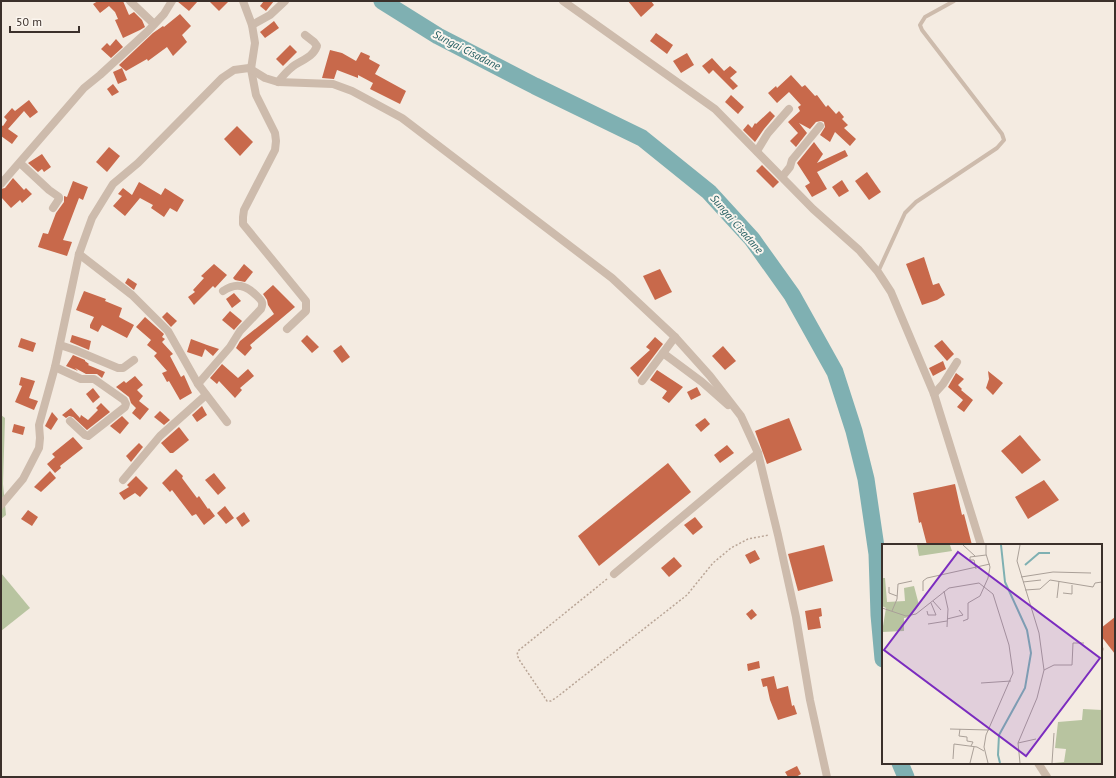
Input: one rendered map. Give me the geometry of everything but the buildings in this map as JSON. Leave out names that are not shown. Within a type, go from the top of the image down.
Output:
[{"type":"street","points":[[130,1],[154,24]]},
{"type":"street","points":[[1,184],[84,88],[100,75],[154,24],[164,14],[172,1]]},
{"type":"street","points":[[243,1],[252,25],[255,43],[251,69],[256,95],[272,125],[276,141],[275,150],[244,210],[243,224],[306,301],[306,311],[286,329]]},
{"type":"street","points":[[252,25],[270,14],[285,1]]},
{"type":"street","points":[[563,1],[715,108],[813,209],[859,250],[878,272],[891,292],[934,394],[981,544]]},
{"type":"street","points":[[278,82],[292,67],[307,59],[316,49],[317,46],[314,42],[305,35]]},
{"type":"street","points":[[1,505],[23,479],[40,444],[40,425],[55,367],[79,254],[92,218],[113,184],[138,163],[222,78],[234,70],[240,68],[251,69],[265,78],[278,82],[333,84],[352,91],[402,118],[612,278],[675,337],[723,392],[741,416],[758,453],[778,535],[796,617],[810,700],[826,777]]},
{"type":"street","points":[[757,151],[768,132],[789,109]]},
{"type":"street","points":[[782,177],[790,168],[792,160],[820,126]]},
{"type":"street","points":[[20,163],[49,190],[59,197],[53,208]]},
{"type":"street","points":[[79,254],[132,295],[168,331],[198,384],[227,422]]},
{"type":"street","points":[[198,384],[230,347],[240,331],[263,305],[262,301],[246,287],[232,286],[223,291]]},
{"type":"street","points":[[642,381],[675,337]]},
{"type":"street","points":[[60,345],[118,368],[123,368],[134,360]]},
{"type":"street","points":[[663,353],[702,382],[741,416]]},
{"type":"street","points":[[934,394],[943,384],[956,362]]},
{"type":"street","points":[[55,367],[81,379],[94,379],[114,391],[124,400],[126,404],[125,407],[116,415],[88,436],[85,436],[70,421]]},
{"type":"street","points":[[123,480],[160,436],[206,395]]},
{"type":"street","points":[[614,574],[758,453]]},
{"type":"street","points":[[1039,764],[1047,777]]},
{"type":"lane","points":[[878,272],[905,213],[909,208],[997,148],[1004,140],[1002,134],[920,26],[925,17],[954,1]]},
{"type":"path","points":[[614,574],[518,651],[517,654],[520,661],[547,701],[554,699],[687,595],[713,563],[731,548],[748,539],[764,535],[778,535]]},
{"type":"green space","points":[[1,415],[5,418],[3,484],[6,515],[1,519]]},
{"type":"green space","points":[[1,573],[30,608],[1,631]]},
{"type":"waterway","name":"Sungai Cisadane","points":[[382,1],[438,36],[535,86],[642,138],[709,192],[752,239],[792,295],[835,372],[854,431],[866,479],[877,554],[879,615],[882,648]]},
{"type":"waterway","name":"Sungai Cisadane","points":[[900,764],[906,777]]}]
